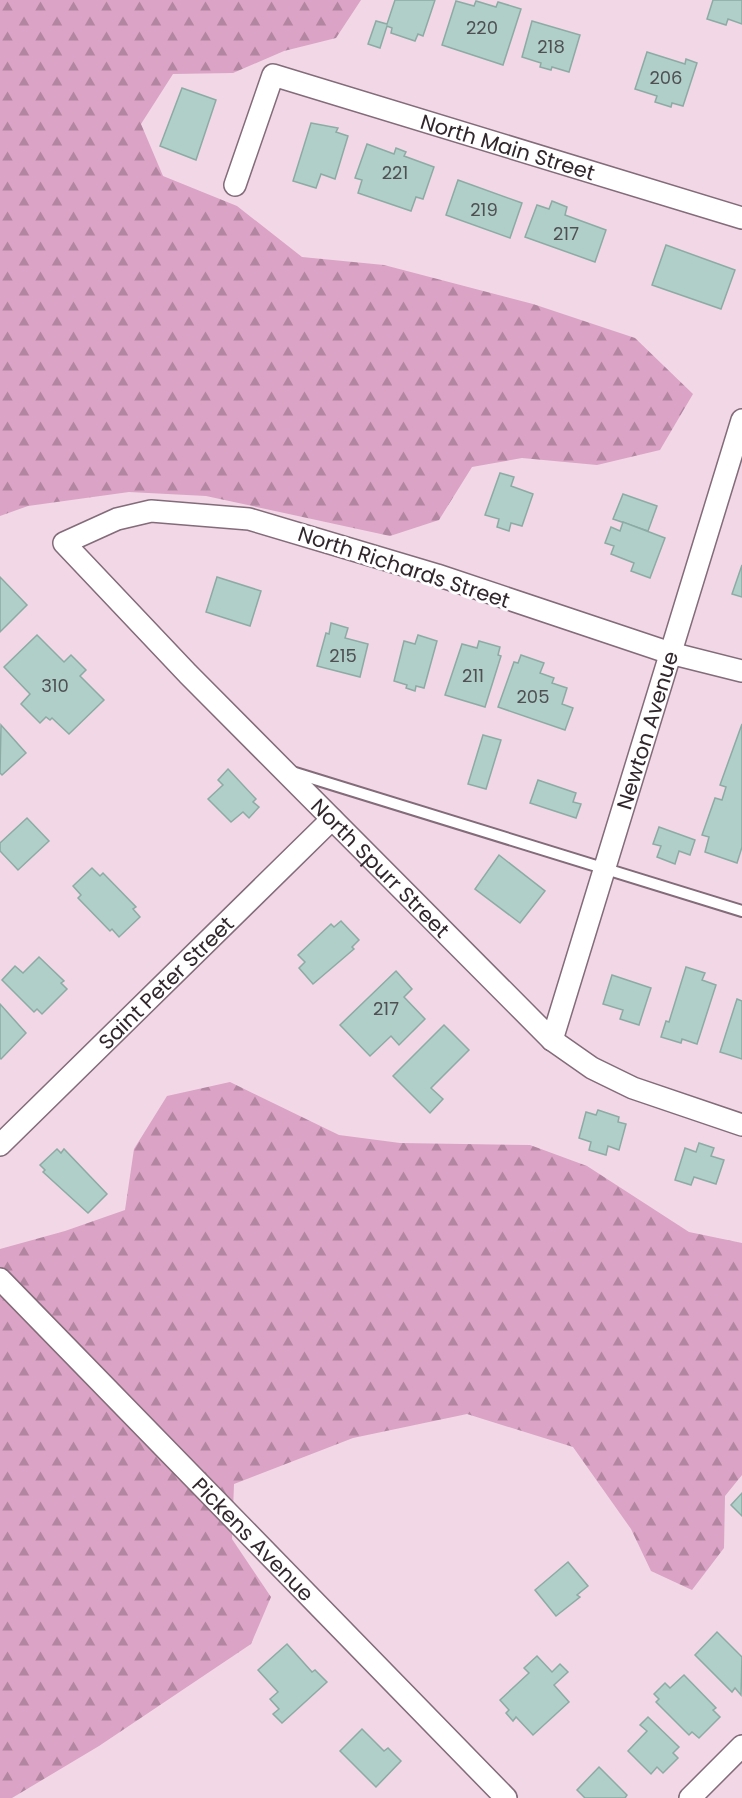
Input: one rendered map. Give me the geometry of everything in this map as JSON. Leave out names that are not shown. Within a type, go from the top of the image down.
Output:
[{"type":"street","name":"North Main Street","points":[[235,185],[273,75],[742,218]]},
{"type":"street","name":"Newton Avenue","points":[[552,1040],[740,433]]},
{"type":"street","name":"North Richards Street","points":[[64,543],[117,519],[151,511],[249,519],[437,575],[670,653],[742,671]]},
{"type":"street","name":"North Spurr Street","points":[[64,543],[188,674],[552,1040],[592,1068],[633,1088],[742,1125]]},
{"type":"street","name":"Saint Peter Street","points":[[0,1145],[332,819]]},
{"type":"street","name":"Pickens Avenue","points":[[0,1279],[506,1798]]},
{"type":"street","points":[[690,1798],[742,1746]]},
{"type":"lane","points":[[283,769],[742,911]]},
{"type":"green space","points":[[0,0],[361,0],[336,38],[284,51],[233,73],[173,74],[141,124],[163,176],[237,206],[302,257],[384,265],[533,304],[635,338],[693,394],[660,450],[597,465],[522,458],[472,467],[439,520],[390,536],[206,496],[129,492],[28,506],[0,516]]},
{"type":"green space","points":[[230,1082],[339,1135],[400,1143],[530,1145],[587,1166],[689,1232],[742,1243],[742,1475],[725,1496],[724,1548],[692,1590],[651,1571],[631,1529],[573,1447],[467,1414],[353,1438],[234,1484],[232,1539],[271,1597],[251,1644],[99,1746],[12,1798],[0,1798],[0,1249],[65,1231],[125,1210],[134,1149],[167,1096]]},
{"type":"building","points":[[395,0],[435,0],[423,36],[418,34],[415,41],[391,33],[392,28],[387,26],[380,48],[368,44],[376,21],[387,24]]},
{"type":"building","points":[[713,0],[742,0],[742,24],[728,19],[726,25],[707,19]]},
{"type":"building","points":[[456,1],[474,6],[476,1],[496,7],[498,2],[521,9],[503,65],[442,45]]},
{"type":"building","points":[[532,21],[580,35],[569,72],[552,67],[551,70],[540,67],[541,63],[522,57]]},
{"type":"building","points":[[647,52],[685,64],[686,59],[697,63],[683,106],[672,103],[671,107],[655,102],[657,96],[635,89]]},
{"type":"building","points":[[182,88],[216,100],[196,160],[160,146]]},
{"type":"building","points":[[311,123],[338,128],[336,132],[348,136],[335,179],[321,174],[316,188],[293,181]]},
{"type":"building","points":[[367,144],[394,154],[396,148],[406,152],[404,156],[434,167],[423,199],[416,197],[411,211],[358,193],[362,180],[355,178]]},
{"type":"building","points":[[458,180],[522,203],[510,238],[446,215]]},
{"type":"building","points":[[552,201],[567,207],[565,215],[606,230],[595,262],[525,237],[537,205],[549,209]]},
{"type":"building","points":[[666,245],[735,270],[721,309],[652,285]]},
{"type":"building","points":[[500,473],[514,477],[511,486],[533,494],[522,526],[511,523],[509,531],[497,527],[499,519],[485,515]]},
{"type":"building","points":[[623,494],[657,506],[648,531],[613,519]]},
{"type":"building","points":[[623,522],[665,538],[650,578],[631,571],[634,563],[611,554],[614,546],[605,543],[611,527],[620,531]]},
{"type":"building","points":[[742,565],[742,597],[732,594]]},
{"type":"building","points":[[0,577],[27,605],[0,632]]},
{"type":"building","points":[[217,577],[261,591],[250,626],[206,612]]},
{"type":"building","points":[[331,623],[348,628],[345,638],[368,644],[360,677],[317,666]]},
{"type":"building","points":[[37,635],[64,662],[71,655],[86,670],[80,676],[104,700],[69,734],[52,718],[50,720],[46,717],[40,723],[21,704],[30,694],[4,667]]},
{"type":"building","points":[[418,635],[437,641],[424,688],[416,686],[415,691],[406,688],[407,685],[394,681],[404,641],[415,644]]},
{"type":"building","points":[[479,641],[500,647],[498,655],[501,656],[485,707],[445,695],[462,644],[477,648]]},
{"type":"building","points":[[521,655],[544,663],[540,673],[554,678],[552,683],[567,688],[562,704],[573,708],[565,730],[498,707],[514,662],[518,663]]},
{"type":"building","points":[[742,724],[742,847],[737,863],[705,852],[709,837],[702,835],[715,798],[722,800],[726,787],[720,785]]},
{"type":"building","points":[[1,725],[26,753],[2,775],[0,773]]},
{"type":"building","points":[[483,735],[501,740],[486,789],[468,784]]},
{"type":"building","points":[[228,769],[256,799],[253,802],[259,807],[249,818],[243,812],[231,822],[208,799],[223,785],[218,780]]},
{"type":"building","points":[[538,780],[576,793],[573,802],[581,804],[576,818],[530,803]]},
{"type":"building","points":[[27,818],[49,841],[18,870],[0,851],[0,843]]},
{"type":"building","points":[[659,827],[695,840],[690,855],[679,851],[675,864],[657,857],[661,846],[653,844]]},
{"type":"building","points":[[499,855],[545,891],[520,923],[475,889]]},
{"type":"building","points":[[92,868],[100,876],[103,873],[136,907],[133,909],[140,917],[119,937],[112,929],[110,931],[78,898],[81,895],[73,886]]},
{"type":"building","points":[[341,921],[359,940],[352,947],[354,949],[313,984],[299,968],[305,962],[298,955],[331,924],[334,927]]},
{"type":"building","points":[[39,957],[64,981],[61,983],[67,989],[42,1014],[37,1009],[34,1012],[2,980],[15,966],[23,973]]},
{"type":"building","points":[[686,967],[705,973],[702,980],[716,985],[697,1044],[682,1039],[681,1043],[661,1037],[666,1021],[669,1022]]},
{"type":"building","points":[[396,971],[412,989],[404,997],[425,1019],[399,1045],[391,1036],[370,1056],[340,1025]]},
{"type":"building","points":[[612,975],[651,988],[639,1025],[620,1019],[623,1010],[603,1004]]},
{"type":"building","points":[[737,999],[742,1001],[742,1059],[720,1052]]},
{"type":"building","points":[[0,1004],[26,1033],[1,1059],[0,1058]]},
{"type":"building","points":[[444,1025],[469,1050],[431,1088],[443,1099],[430,1113],[393,1076]]},
{"type":"building","points":[[598,1110],[619,1117],[618,1122],[626,1124],[619,1150],[608,1146],[606,1155],[589,1150],[591,1142],[579,1138],[586,1112],[596,1115]]},
{"type":"building","points":[[699,1143],[714,1148],[711,1156],[724,1160],[716,1184],[694,1177],[691,1185],[675,1180],[685,1148],[696,1152]]},
{"type":"building","points":[[57,1149],[61,1153],[64,1149],[107,1194],[88,1213],[43,1172],[45,1170],[40,1165]]},
{"type":"building","points":[[742,1493],[742,1516],[731,1505]]},
{"type":"building","points":[[568,1562],[588,1586],[577,1595],[580,1597],[556,1616],[535,1590]]},
{"type":"building","points":[[717,1632],[742,1657],[741,1695],[735,1688],[732,1692],[695,1655]]},
{"type":"building","points":[[287,1644],[312,1672],[315,1670],[327,1682],[282,1723],[273,1714],[279,1709],[270,1699],[278,1692],[258,1670]]},
{"type":"building","points":[[537,1656],[552,1672],[560,1664],[568,1672],[554,1685],[569,1702],[533,1735],[516,1717],[513,1721],[506,1713],[509,1710],[500,1700],[529,1673],[524,1668]]},
{"type":"building","points":[[684,1675],[716,1708],[713,1710],[720,1717],[699,1738],[692,1732],[689,1735],[656,1702],[659,1699],[654,1694],[665,1683],[670,1688]]},
{"type":"building","points":[[648,1717],[679,1747],[673,1753],[678,1758],[663,1773],[657,1767],[651,1774],[628,1751],[647,1731],[640,1725]]},
{"type":"building","points":[[362,1729],[384,1751],[388,1748],[401,1761],[376,1787],[340,1751]]},
{"type":"building","points":[[599,1767],[627,1795],[625,1798],[585,1798],[577,1790]]}]
